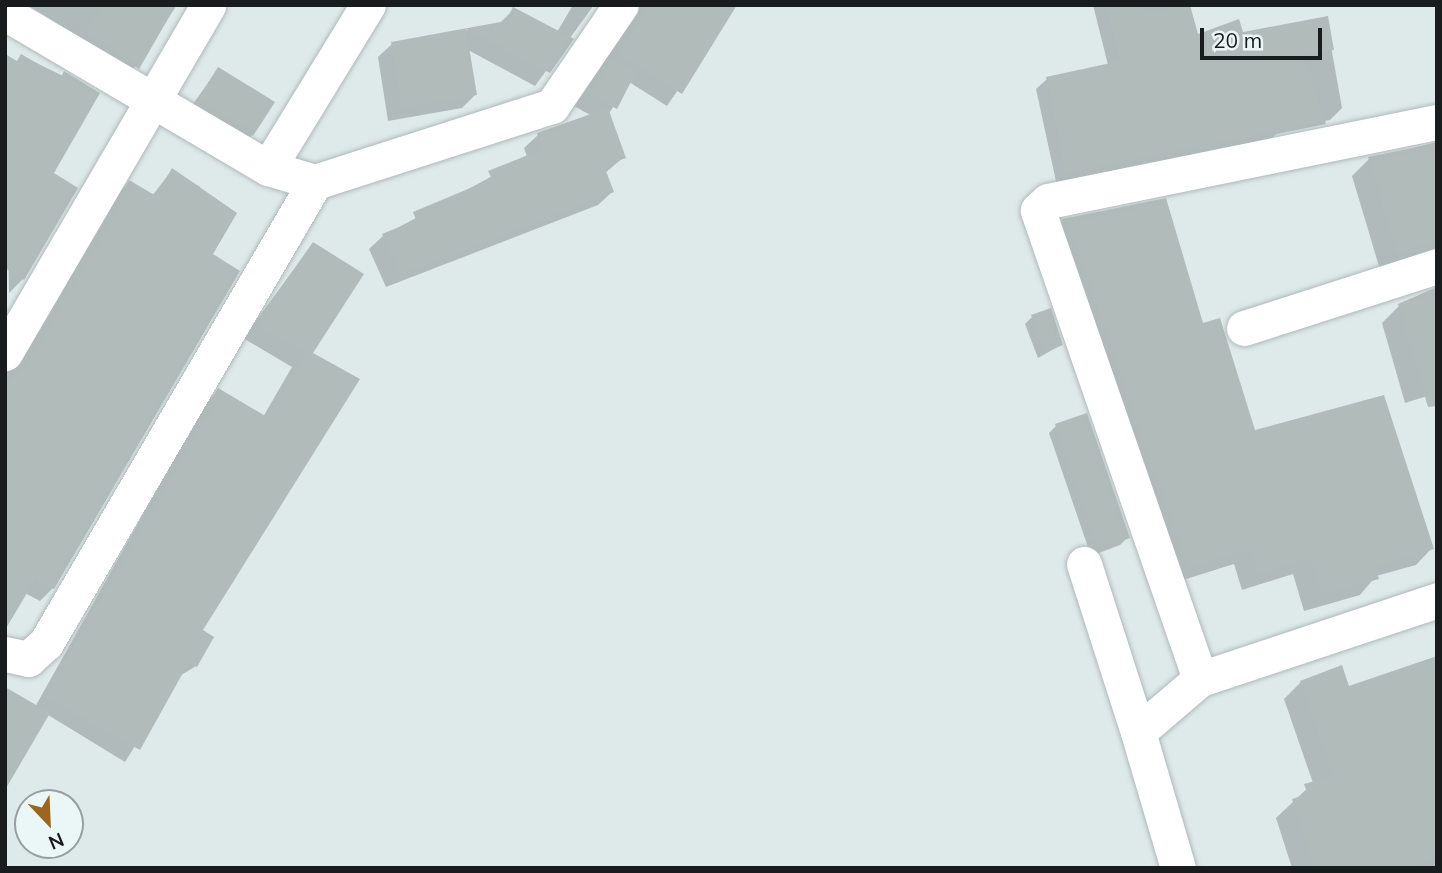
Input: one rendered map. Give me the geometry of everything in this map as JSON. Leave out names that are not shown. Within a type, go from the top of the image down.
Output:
[{"type":"street","points":[[5,353],[208,5]]},
{"type":"street","points":[[268,168],[368,5]]},
{"type":"street","points":[[5,13],[154,96],[268,168],[315,182],[552,106],[621,5]]},
{"type":"street","points":[[1200,679],[1038,210],[1048,201],[1437,122]]},
{"type":"street","points":[[5,654],[29,659],[46,643],[315,182]]},
{"type":"street","points":[[1244,328],[1437,266]]},
{"type":"street","points":[[1084,564],[1178,868]]},
{"type":"street","points":[[1138,732],[1200,679],[1437,600]]},
{"type":"building","points":[[102,5],[176,5],[139,69],[84,36]]},
{"type":"building","points":[[646,5],[737,5],[682,94],[616,52]]},
{"type":"building","points":[[1106,5],[1145,5],[1147,12],[1190,5],[1198,34],[1239,19],[1243,32],[1328,16],[1334,50],[1304,55],[1326,124],[1066,177],[1046,77],[1120,61]]},
{"type":"building","points":[[513,7],[574,39],[550,73],[466,29],[477,95],[402,108],[391,42],[506,21]]},
{"type":"building","points":[[5,54],[17,61],[21,54],[61,77],[64,71],[100,93],[54,173],[78,188],[24,280],[5,268]]},
{"type":"building","points":[[609,58],[636,72],[617,109],[586,92]]},
{"type":"building","points":[[218,67],[275,102],[253,136],[196,102]]},
{"type":"building","points":[[608,108],[626,158],[604,166],[614,192],[400,275],[382,234],[416,220],[413,212],[492,179],[488,171],[543,149],[537,133]]},
{"type":"building","points":[[1437,143],[1437,246],[1398,257],[1368,157]]},
{"type":"building","points":[[172,168],[237,213],[213,254],[240,271],[54,589],[36,578],[5,630],[5,389],[129,180],[156,196]]},
{"type":"building","points":[[1166,198],[1203,323],[1220,318],[1255,430],[1384,395],[1434,549],[1375,566],[1379,579],[1321,595],[1310,558],[1258,575],[1250,549],[1184,570],[1062,219]]},
{"type":"building","points":[[313,242],[364,274],[313,353],[360,379],[203,630],[214,637],[197,667],[189,662],[140,750],[45,697],[218,388],[267,417],[305,353],[255,324]]},
{"type":"building","points":[[1437,287],[1437,406],[1428,407],[1398,304]]},
{"type":"building","points":[[1051,308],[1063,345],[1045,352],[1031,315]]},
{"type":"building","points":[[1087,413],[1130,538],[1098,550],[1055,424]]},
{"type":"building","points":[[1437,656],[1437,858],[1411,868],[1313,868],[1292,799],[1308,794],[1304,784],[1333,776],[1300,681],[1342,665],[1349,686]]},
{"type":"building","points":[[5,687],[50,713],[5,790]]}]
